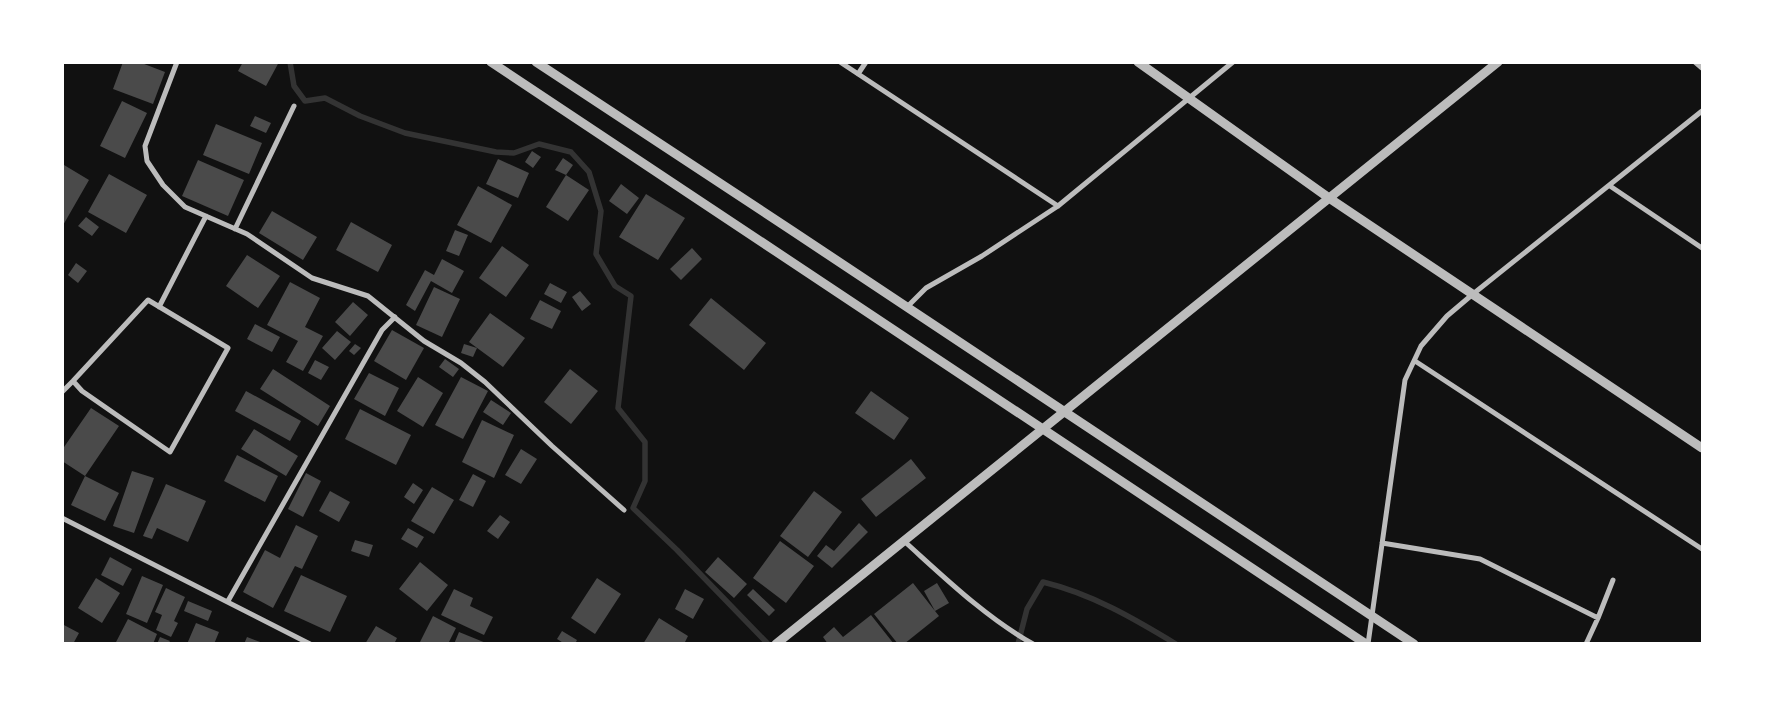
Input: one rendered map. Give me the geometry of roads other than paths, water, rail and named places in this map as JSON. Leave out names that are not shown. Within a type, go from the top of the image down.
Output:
[{"type":"street","points":[[178,62],[145,146],[147,161],[163,185],[185,207],[247,234],[312,278],[368,296],[424,341],[461,363],[485,382],[552,446],[624,510]]},
{"type":"street","points":[[491,62],[1367,644],[1405,380],[1421,346],[1447,316],[1473,294],[1702,111]]},
{"type":"street","points":[[536,62],[1414,644]]},
{"type":"street","points":[[840,62],[1058,206]]},
{"type":"street","points":[[858,74],[866,62]]},
{"type":"street","points":[[1138,62],[1329,198],[1702,448]]},
{"type":"street","points":[[906,307],[926,288],[982,256],[1058,206],[1233,62]]},
{"type":"street","points":[[776,644],[1498,62]]},
{"type":"street","points":[[1695,62],[1702,68]]},
{"type":"street","points":[[235,229],[294,106]]},
{"type":"street","points":[[1610,186],[1702,248]]},
{"type":"street","points":[[159,307],[206,216]]},
{"type":"street","points":[[62,392],[148,300],[228,348],[170,452],[82,391],[73,381]]},
{"type":"street","points":[[228,602],[382,330],[395,317]]},
{"type":"street","points":[[1415,361],[1702,549]]},
{"type":"street","points":[[62,518],[310,644]]},
{"type":"street","points":[[904,541],[1006,627],[1032,644]]},
{"type":"street","points":[[1382,542],[1480,560],[1598,618]]},
{"type":"street","points":[[1586,644],[1613,580]]},
{"type":"waterway","points":[[290,62],[294,86],[305,101],[325,98],[360,116],[405,133],[496,152],[514,153],[539,144],[571,152],[589,172],[601,211],[596,254],[615,286],[631,296],[618,408],[645,442],[645,481],[633,508],[677,550],[768,644]]},
{"type":"waterway","points":[[1018,644],[1027,609],[1043,582],[1095,600],[1128,616],[1176,644]]}]
